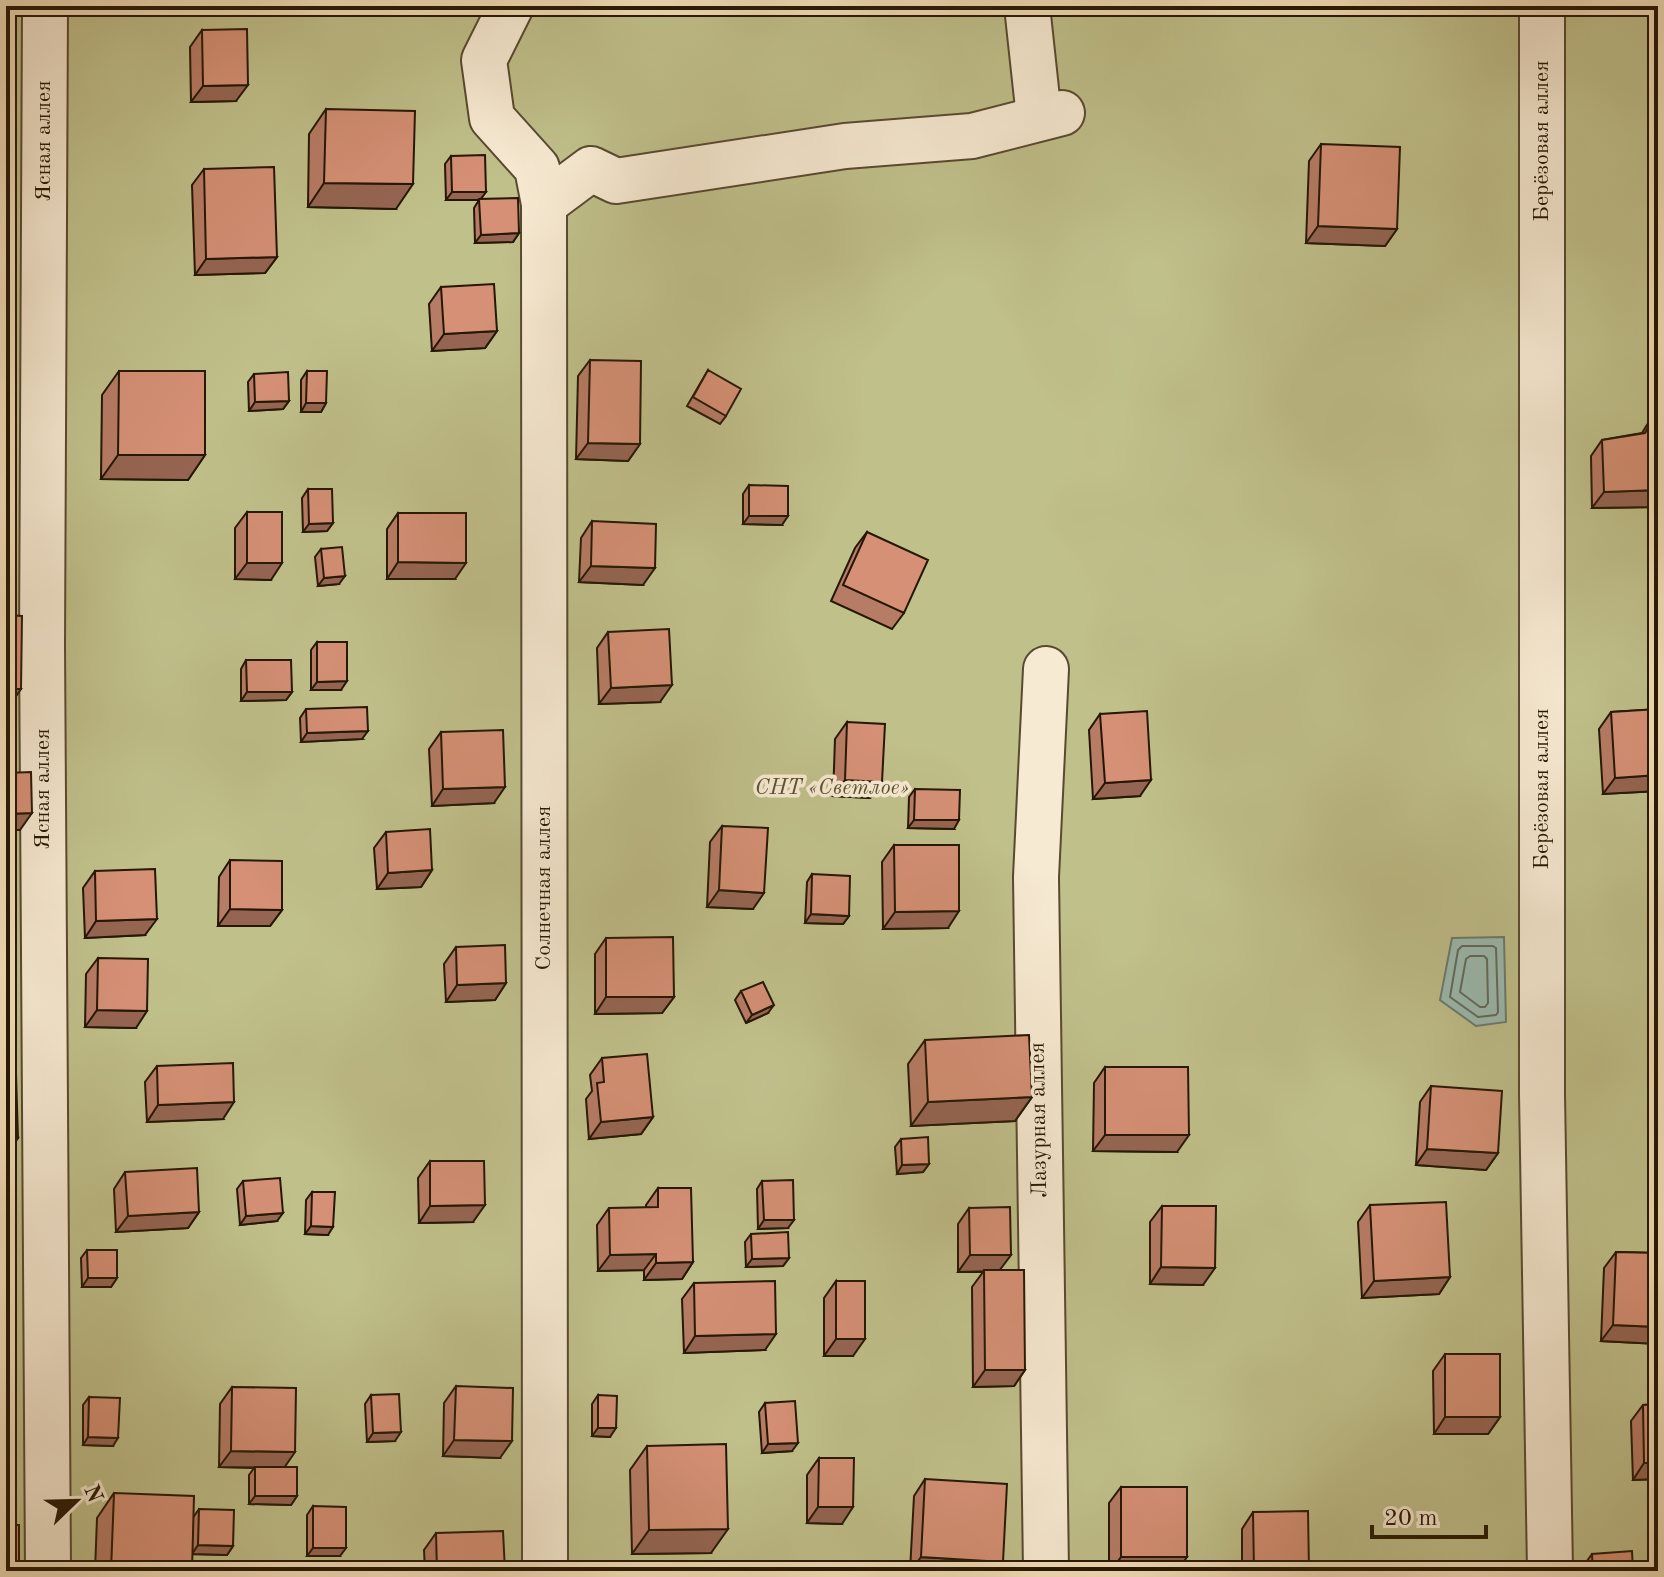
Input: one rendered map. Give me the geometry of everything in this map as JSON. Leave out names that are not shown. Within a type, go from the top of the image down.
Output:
[{"type":"street","name":"Ясная аллея","points":[[45,6],[42,660],[48,1571]]},
{"type":"street","name":"Солнечная аллея","points":[[511,6],[484,60],[492,118],[537,168],[544,204],[545,1571]]},
{"type":"street","points":[[544,204],[591,169],[616,181],[845,146],[972,136],[1051,115],[1027,6]]},
{"type":"street","name":"Берёзовая аллея","points":[[1542,6],[1542,1094],[1550,1571]]},
{"type":"street","name":"Лазурная аллея","points":[[1046,669],[1036,877],[1046,1571]]},
{"type":"green space","name":"СНТ «Светлое»","points":[[6,6],[1658,6],[1658,1571],[6,1571]]},
{"type":"water","points":[[1504,937],[1506,1022],[1476,1026],[1440,1000],[1452,938]]},
{"type":"building","points":[[247,29],[248,85],[203,86],[202,30]]},
{"type":"building","points":[[326,109],[415,111],[413,184],[324,183]]},
{"type":"building","points":[[1321,144],[1400,147],[1397,229],[1318,226]]},
{"type":"building","points":[[485,155],[486,192],[452,192],[451,156]]},
{"type":"building","points":[[274,167],[277,257],[206,259],[204,169]]},
{"type":"building","points":[[518,198],[519,233],[481,235],[479,199]]},
{"type":"building","points":[[494,284],[497,331],[444,334],[441,287]]},
{"type":"building","points":[[590,360],[641,361],[640,444],[588,443]]},
{"type":"building","points":[[708,370],[741,389],[726,416],[693,397]]},
{"type":"building","points":[[119,371],[205,371],[205,455],[118,455]]},
{"type":"building","points":[[307,371],[327,371],[326,403],[306,403]]},
{"type":"building","points":[[288,372],[289,401],[255,402],[254,374]]},
{"type":"building","points":[[1658,409],[1658,490],[1604,492],[1602,440],[1645,433]]},
{"type":"building","points":[[749,485],[788,486],[788,516],[749,516]]},
{"type":"building","points":[[308,489],[332,489],[333,523],[309,524]]},
{"type":"building","points":[[247,512],[282,512],[282,563],[247,563]]},
{"type":"building","points":[[398,513],[466,513],[466,563],[398,562]]},
{"type":"building","points":[[592,521],[656,524],[655,568],[591,566]]},
{"type":"building","points":[[867,532],[928,560],[904,613],[843,585]]},
{"type":"building","points":[[342,547],[345,576],[324,578],[321,549]]},
{"type":"building","points":[[6,615],[22,616],[21,689],[6,689]]},
{"type":"building","points":[[669,629],[672,685],[611,688],[608,632]]},
{"type":"building","points":[[317,642],[347,642],[347,681],[317,682]]},
{"type":"building","points":[[246,660],[291,660],[292,692],[247,692]]},
{"type":"building","points":[[367,707],[368,731],[307,733],[306,709]]},
{"type":"building","points":[[1658,709],[1658,775],[1615,778],[1611,712]]},
{"type":"building","points":[[1147,711],[1151,780],[1105,783],[1100,714]]},
{"type":"building","points":[[847,722],[885,724],[882,782],[845,780]]},
{"type":"building","points":[[503,730],[505,787],[443,789],[441,732]]},
{"type":"building","points":[[31,772],[32,813],[6,814],[6,773]]},
{"type":"building","points":[[915,789],[960,790],[959,820],[914,820]]},
{"type":"building","points":[[722,826],[768,828],[764,893],[719,890]]},
{"type":"building","points":[[430,829],[432,870],[388,873],[386,832]]},
{"type":"building","points":[[894,845],[959,845],[959,911],[895,912]]},
{"type":"building","points":[[230,860],[282,861],[282,910],[230,909]]},
{"type":"building","points":[[155,869],[157,919],[96,921],[95,871]]},
{"type":"building","points":[[812,874],[850,876],[849,916],[811,914]]},
{"type":"building","points":[[673,937],[674,997],[606,997],[606,938]]},
{"type":"building","points":[[6,943],[10,943],[10,982],[6,982]]},
{"type":"building","points":[[505,945],[506,983],[457,985],[456,947]]},
{"type":"building","points":[[98,958],[148,959],[147,1011],[97,1010]]},
{"type":"building","points":[[763,982],[774,1005],[752,1015],[741,991]]},
{"type":"building","points":[[1029,1035],[1032,1097],[928,1102],[925,1040]]},
{"type":"building","points":[[647,1054],[653,1117],[601,1122],[597,1083],[604,1082],[602,1058]]},
{"type":"building","points":[[233,1063],[234,1102],[158,1105],[157,1066]]},
{"type":"building","points":[[1105,1067],[1188,1067],[1189,1135],[1105,1135]]},
{"type":"building","points":[[6,1074],[16,1074],[18,1138],[6,1139]]},
{"type":"building","points":[[1431,1086],[1502,1091],[1498,1153],[1427,1149]]},
{"type":"building","points":[[928,1137],[929,1164],[902,1165],[901,1139]]},
{"type":"building","points":[[430,1161],[484,1161],[485,1205],[430,1206]]},
{"type":"building","points":[[197,1168],[199,1212],[128,1216],[125,1172]]},
{"type":"building","points":[[280,1178],[283,1213],[246,1216],[243,1181]]},
{"type":"building","points":[[793,1180],[794,1220],[764,1220],[762,1181]]},
{"type":"building","points":[[658,1188],[691,1188],[693,1262],[656,1263],[656,1254],[610,1255],[609,1208],[658,1207]]},
{"type":"building","points":[[312,1192],[335,1192],[333,1227],[311,1226]]},
{"type":"building","points":[[1446,1202],[1450,1277],[1374,1281],[1370,1205]]},
{"type":"building","points":[[1162,1206],[1216,1206],[1215,1268],[1161,1267]]},
{"type":"building","points":[[1010,1207],[1011,1255],[970,1255],[969,1208]]},
{"type":"building","points":[[788,1232],[789,1258],[752,1259],[751,1234]]},
{"type":"building","points":[[6,1247],[9,1247],[10,1346],[6,1346]]},
{"type":"building","points":[[87,1250],[117,1250],[117,1278],[88,1278]]},
{"type":"building","points":[[1616,1252],[1658,1253],[1658,1327],[1613,1325]]},
{"type":"building","points":[[984,1270],[1024,1270],[1025,1370],[985,1370]]},
{"type":"building","points":[[775,1281],[776,1334],[695,1336],[694,1283]]},
{"type":"building","points":[[836,1281],[865,1281],[865,1339],[836,1339]]},
{"type":"building","points":[[1445,1354],[1500,1354],[1500,1417],[1445,1417]]},
{"type":"building","points":[[456,1386],[513,1388],[512,1441],[454,1440]]},
{"type":"building","points":[[232,1387],[296,1388],[295,1452],[231,1451]]},
{"type":"building","points":[[399,1394],[401,1432],[373,1433],[371,1395]]},
{"type":"building","points":[[598,1395],[617,1396],[616,1428],[598,1428]]},
{"type":"building","points":[[89,1397],[120,1398],[118,1438],[88,1437]]},
{"type":"building","points":[[795,1401],[798,1443],[768,1444],[765,1403]]},
{"type":"building","points":[[1658,1404],[1658,1463],[1644,1463],[1643,1405]]},
{"type":"building","points":[[726,1444],[728,1529],[649,1530],[647,1446]]},
{"type":"building","points":[[819,1458],[854,1458],[853,1507],[818,1507]]},
{"type":"building","points":[[255,1467],[297,1467],[297,1496],[255,1496]]},
{"type":"building","points":[[925,1479],[1007,1484],[1003,1562],[921,1557]]},
{"type":"building","points":[[1121,1487],[1187,1487],[1187,1557],[1121,1557]]},
{"type":"building","points":[[114,1493],[194,1496],[192,1571],[111,1571]]},
{"type":"building","points":[[313,1506],[346,1507],[346,1548],[313,1548]]},
{"type":"building","points":[[199,1509],[234,1510],[233,1546],[198,1545]]},
{"type":"building","points":[[1308,1511],[1309,1571],[1254,1571],[1253,1512]]},
{"type":"building","points":[[6,1525],[19,1525],[19,1571],[6,1571]]},
{"type":"building","points":[[503,1531],[505,1571],[437,1571],[436,1533]]},
{"type":"building","points":[[1632,1551],[1633,1571],[1593,1571],[1592,1554]]}]
